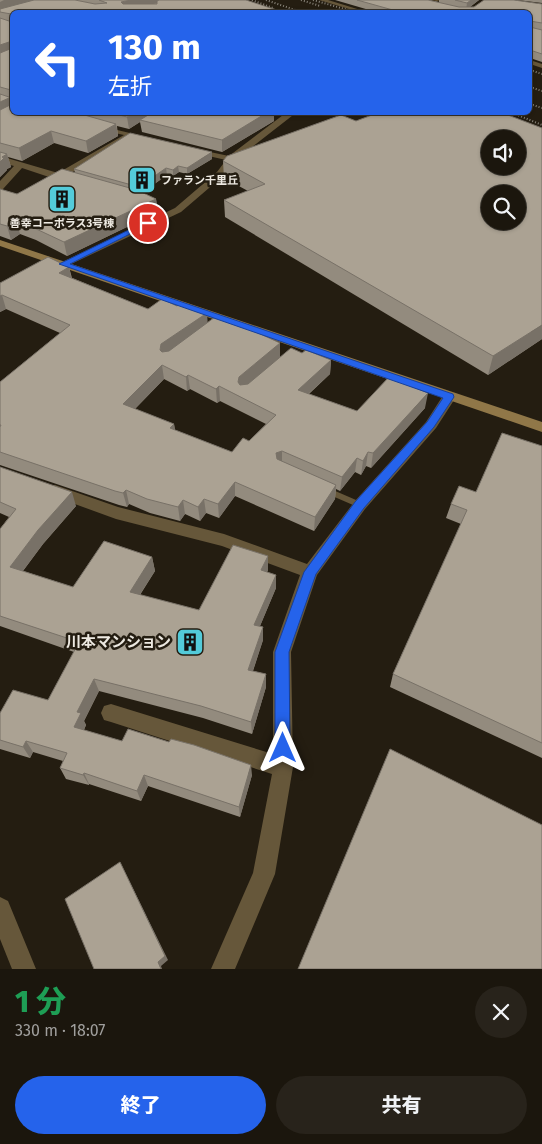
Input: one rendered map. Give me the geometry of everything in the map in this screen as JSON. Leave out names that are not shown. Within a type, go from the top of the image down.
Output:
[{"type":"street","points":[[322,0],[357,10]]},
{"type":"street","points":[[424,2],[438,0]]},
{"type":"street","points":[[63,264],[178,210],[220,174],[231,159],[289,115]]},
{"type":"street","points":[[270,116],[284,119]]},
{"type":"street","points":[[86,123],[157,141]]},
{"type":"street","points":[[58,177],[144,126]]},
{"type":"street","points":[[185,148],[231,159]]},
{"type":"street","points":[[0,159],[77,182]]},
{"type":"street","points":[[0,187],[20,165]]},
{"type":"street","points":[[159,204],[178,210]]},
{"type":"street","points":[[0,243],[298,349],[542,427]]},
{"type":"street","points":[[223,969],[264,874],[283,767],[282,652],[310,572],[360,505],[431,425],[449,397]]},
{"type":"street","points":[[45,488],[116,513],[224,540],[310,572]]},
{"type":"street","points":[[111,713],[283,767]]},
{"type":"street","points":[[0,909],[24,969]]},
{"type":"lane","points":[[316,485],[360,505]]},
{"type":"building","points":[[34,0],[75,0],[95,4],[107,3],[99,0],[131,0],[121,2],[123,4],[157,4],[159,0],[246,0],[277,10],[10,10],[10,14],[0,12],[0,9]]},
{"type":"building","points":[[357,0],[428,0],[459,7],[474,7],[484,0],[514,0],[542,4],[542,23],[532,21],[532,10],[393,10]]},
{"type":"building","points":[[455,0],[471,0],[467,3]]},
{"type":"building","points":[[0,18],[9,21],[10,42],[0,45]]},
{"type":"building","points":[[532,28],[542,30],[542,54],[532,51]]},
{"type":"building","points":[[10,49],[10,90],[0,87],[0,53]]},
{"type":"building","points":[[0,94],[10,98],[0,102]]},
{"type":"building","points":[[10,105],[10,115],[84,115],[116,124],[86,141],[51,131],[19,148],[0,143],[0,110]]},
{"type":"building","points":[[148,115],[263,115],[222,140],[140,120]]},
{"type":"building","points":[[341,115],[356,121],[372,115],[508,115],[542,128],[542,325],[493,356],[224,200],[265,184],[223,161],[227,156]]},
{"type":"building","points":[[130,133],[212,152],[187,168],[178,166],[173,170],[166,168],[139,187],[74,169]]},
{"type":"building","points":[[0,152],[7,154],[2,157],[4,158],[0,162]]},
{"type":"building","points":[[62,169],[137,190],[156,199],[64,242],[16,221],[7,226],[0,224],[0,189],[17,194]]},
{"type":"building","points":[[48,257],[69,267],[59,273],[148,309],[162,299],[177,306],[181,303],[207,313],[161,344],[160,350],[162,352],[169,351],[215,317],[228,322],[230,320],[280,343],[239,377],[238,382],[240,385],[248,384],[291,348],[302,353],[306,350],[331,360],[298,390],[357,411],[389,377],[428,393],[373,453],[368,452],[363,461],[357,458],[342,477],[282,451],[276,453],[277,459],[336,485],[315,517],[235,482],[218,504],[204,499],[198,507],[183,500],[178,507],[147,499],[126,490],[123,493],[115,491],[0,452],[0,382],[70,325],[2,295],[0,296],[0,283]],"holes":[[[162,365],[186,377],[188,375],[216,389],[219,386],[276,415],[249,441],[243,438],[232,452],[170,428],[174,424],[123,404]]]},
{"type":"building","points":[[502,433],[542,446],[542,743],[393,674],[467,510],[451,504],[459,486],[476,492]]},
{"type":"building","points":[[0,467],[72,492],[38,530],[10,567],[73,587],[104,541],[152,557],[130,592],[199,610],[233,545],[268,556],[261,570],[276,575],[254,625],[263,627],[248,670],[266,674],[251,722],[201,706],[94,679],[77,712],[81,713],[74,727],[122,741],[128,729],[169,742],[171,739],[194,745],[251,765],[239,807],[144,775],[137,791],[84,773],[83,775],[60,768],[67,753],[26,741],[23,747],[0,740],[0,713],[13,690],[48,700],[79,642],[0,616],[0,529],[16,509],[0,502]]},
{"type":"building","points":[[390,749],[542,825],[542,969],[298,969]]},
{"type":"building","points":[[120,862],[165,956],[158,962],[161,969],[94,969],[65,899]]},
{"type":"railway","points":[[252,0],[273,8]]},
{"type":"railway","points":[[266,0],[295,10]]},
{"type":"railway","points":[[301,0],[320,6]]},
{"type":"railway","points":[[313,0],[348,10]]},
{"type":"railway","points":[[532,71],[542,74]]},
{"type":"railway","points":[[532,88],[542,91]]},
{"type":"railway","points":[[532,105],[542,108]]},
{"type":"railway","points":[[517,115],[542,125]]},
{"type":"place","name":"ファラン千里丘","points":[[142,180]]},
{"type":"place","name":"善幸コーポラス3号棟","points":[[62,199]]},
{"type":"place","name":"川本マンション","points":[[190,642]]},
{"type":"route","points":[[148,223],[63,264],[449,397],[431,425],[360,505],[310,572],[282,652],[283,748]]}]
